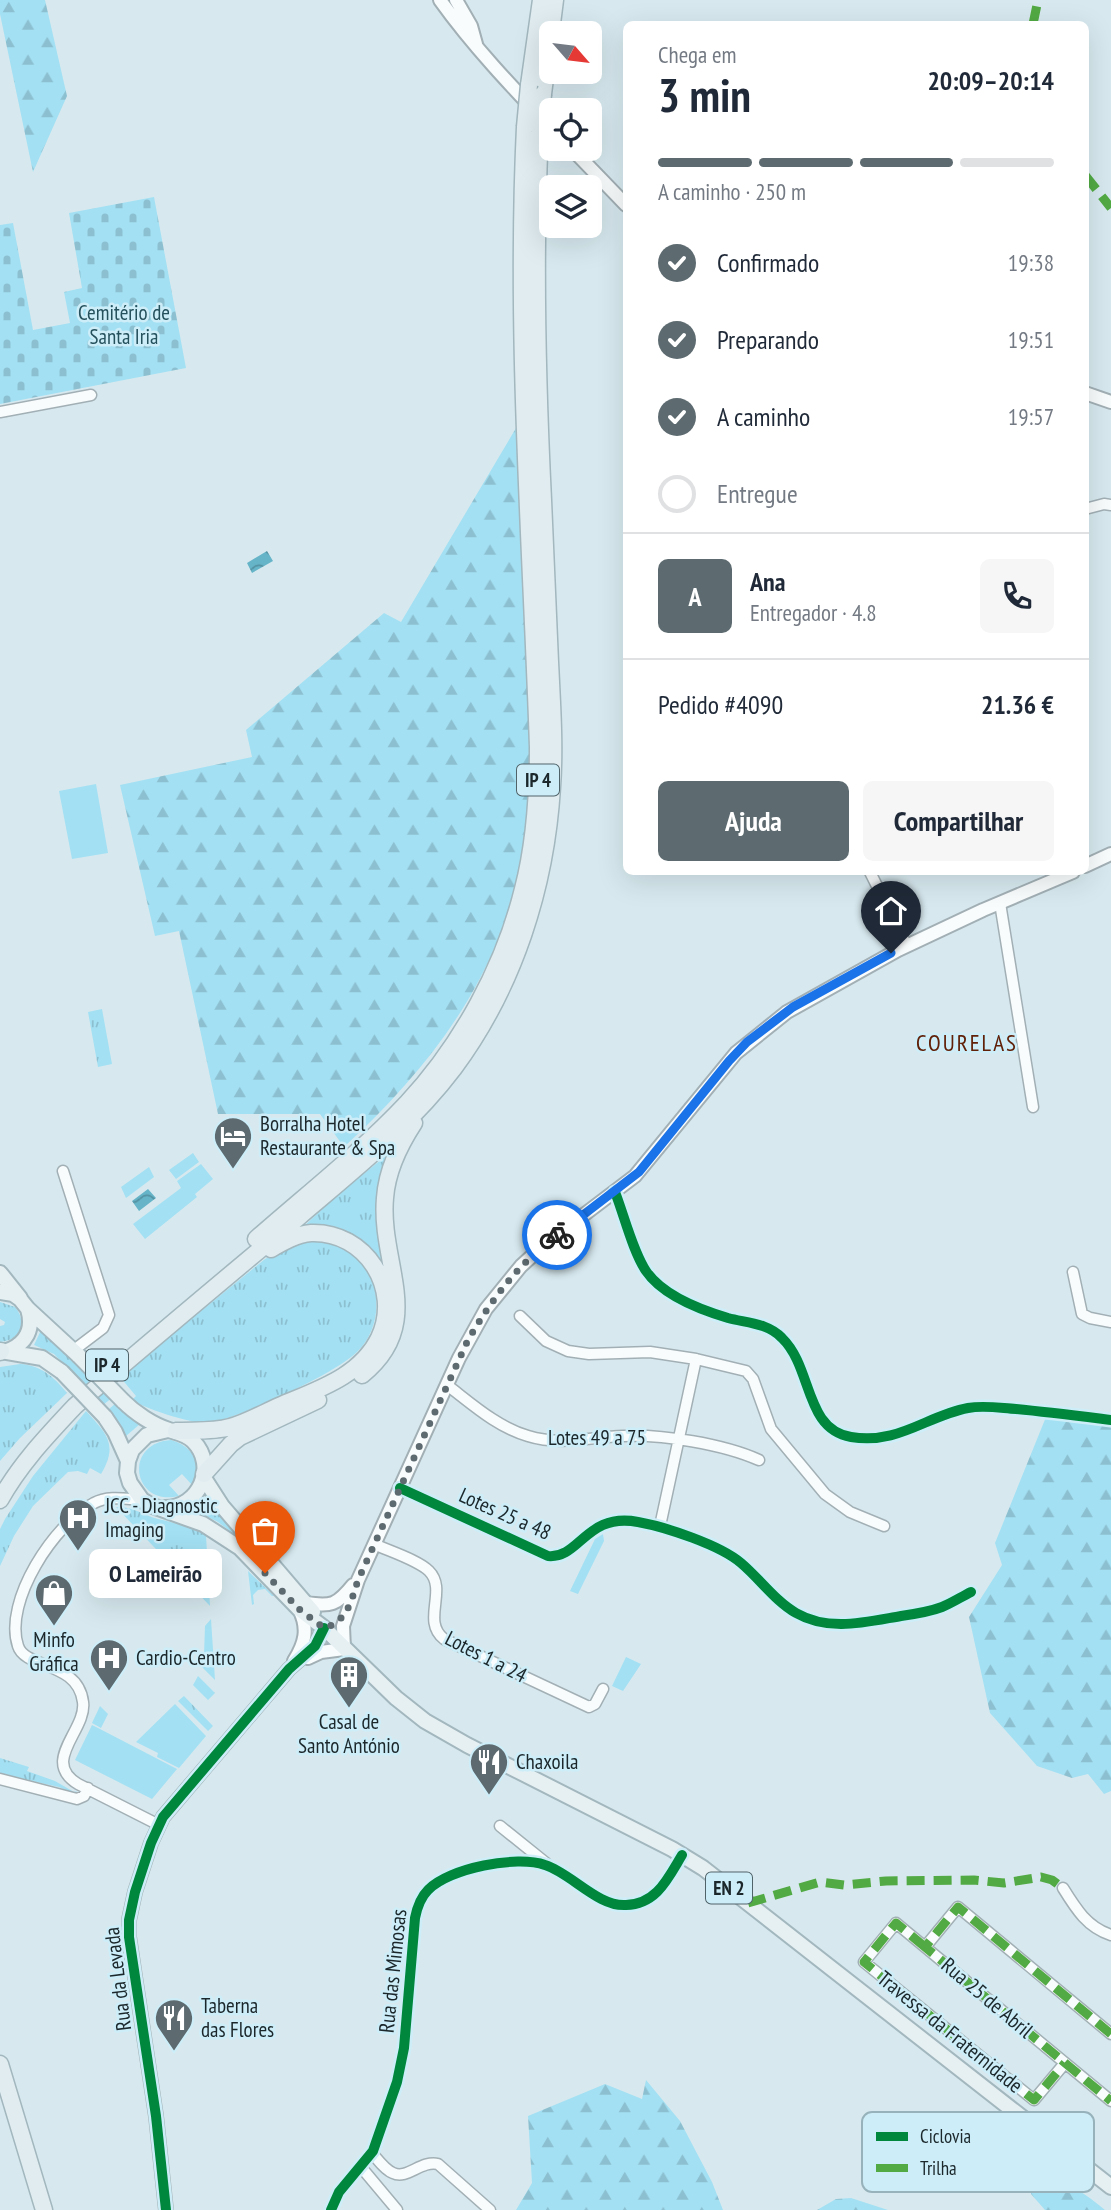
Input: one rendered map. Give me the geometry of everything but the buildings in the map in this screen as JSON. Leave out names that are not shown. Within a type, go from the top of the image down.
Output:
[{"type":"highway","name":"IP 4","points":[[0,1500],[40,1442],[75,1406],[352,1171],[437,1090],[455,1067],[490,1011],[530,918],[550,817],[553,724],[541,467],[538,323],[539,129],[536,90],[541,0]]},
{"type":"highway","name":"IP 4","points":[[536,90],[555,0]]},
{"type":"highway","name":"IP 4","points":[[0,1488],[36,1435],[68,1399],[334,1170],[407,1103],[430,1077],[462,1029],[505,944],[523,890],[529,859],[538,768],[523,343],[523,240],[539,129]]},
{"type":"highway","points":[[204,1476],[235,1440],[348,1386],[372,1366],[385,1350],[393,1333],[398,1308],[385,1217],[388,1181],[399,1148],[437,1090]]},
{"type":"highway","points":[[115,1371],[176,1327],[266,1253],[286,1241],[303,1234],[329,1234],[349,1242],[364,1253],[381,1278],[386,1310],[379,1337],[363,1361],[337,1380],[233,1427],[172,1431]]},
{"type":"highway","points":[[0,1479],[36,1435]]},
{"type":"highway","points":[[0,2064],[44,2210]]},
{"type":"highway","points":[[0,2096],[33,2210]]},
{"type":"main road","points":[[445,1],[462,31],[477,45],[539,129]]},
{"type":"main road","points":[[584,161],[623,202]]},
{"type":"main road","points":[[1089,394],[1111,402]]},
{"type":"main road","points":[[1089,864],[1111,855]]},
{"type":"main road","points":[[289,1669],[316,1654],[344,1649],[343,1630],[348,1610],[374,1544],[481,1318],[518,1270],[544,1245],[639,1172],[729,1061],[747,1042],[793,1007],[907,946],[1063,875]]},
{"type":"main road","name":"EN 2","points":[[0,1273],[24,1304]]},
{"type":"main road","name":"EN 2","points":[[0,1292],[13,1294],[138,1413],[195,1443],[204,1462],[204,1476],[222,1506],[303,1606]]},
{"type":"main road","points":[[2,1351],[15,1348],[28,1335],[31,1317],[24,1304]]},
{"type":"main road","points":[[2,1351],[42,1358],[62,1372],[105,1418],[115,1432],[128,1461]]},
{"type":"main road","points":[[142,1500],[130,1483],[128,1461],[138,1441],[158,1431],[172,1431]]},
{"type":"main road","points":[[160,1507],[171,1508],[192,1498],[204,1476]]},
{"type":"main road","name":"EN 2","points":[[142,1500],[198,1522],[225,1537],[303,1606],[396,1698],[437,1728],[682,1855],[710,1873],[1015,2112]]},
{"type":"main road","points":[[289,1669],[305,1636],[303,1606],[336,1603],[358,1580]]},
{"type":"main road","points":[[289,1669],[315,1646],[324,1628],[337,1623],[348,1610]]},
{"type":"main road","name":"Rua da Levada","points":[[166,2210],[156,2116],[131,1951],[129,1923],[137,1885],[150,1843],[170,1808],[289,1669]]},
{"type":"main road","name":"EN 2","points":[[1094,2174],[1111,2187]]},
{"type":"street","points":[[0,412],[91,395]]},
{"type":"street","points":[[1089,508],[1111,505]]},
{"type":"street","points":[[872,875],[907,946]]},
{"type":"street","points":[[1000,903],[1033,1107]]},
{"type":"street","points":[[63,1171],[108,1315],[103,1328],[76,1353]]},
{"type":"street","points":[[615,1192],[642,1264],[650,1276],[672,1293],[701,1309],[761,1325],[781,1336],[800,1363],[820,1418],[836,1433],[859,1438],[888,1437],[956,1411],[984,1407],[1111,1420]]},
{"type":"street","points":[[1073,1272],[1082,1314],[1111,1322]]},
{"type":"street","points":[[520,1316],[546,1341],[568,1351],[589,1354],[650,1352],[696,1359],[749,1373],[756,1385],[771,1429],[825,1494],[850,1512],[884,1526]]},
{"type":"street","points":[[660,1526],[696,1359]]},
{"type":"street","name":"Lotes 49 a 75","points":[[447,1385],[505,1427],[538,1439],[568,1442],[630,1436],[679,1440],[734,1450],[759,1460]]},
{"type":"street","name":"Lotes 25 a 48","points":[[400,1488],[551,1556],[565,1553],[593,1530],[611,1521],[627,1520],[660,1526],[732,1556],[787,1607],[804,1617],[821,1622],[851,1623],[930,1611],[946,1606],[971,1592]]},
{"type":"street","points":[[142,1500],[101,1500],[78,1514],[56,1535],[43,1551],[18,1609],[16,1640],[21,1653],[60,1670],[81,1693],[83,1710],[63,1763],[70,1778],[159,1825]]},
{"type":"street","name":"Lotes 1 a 24","points":[[374,1544],[431,1573],[436,1585],[434,1623],[437,1632],[444,1639],[589,1706],[595,1704],[603,1689]]},
{"type":"street","points":[[0,1779],[73,1798],[82,1798],[88,1788]]},
{"type":"street","points":[[500,1826],[549,1866]]},
{"type":"street","name":"Rua das Mimosas","points":[[331,2210],[343,2186],[372,2153],[394,2092],[401,2064],[415,1918],[423,1896],[443,1879],[469,1869],[519,1861],[549,1866],[608,1902],[625,1905],[645,1900],[659,1891],[682,1855]]},
{"type":"street","points":[[1063,1888],[1083,1918],[1111,1935]]},
{"type":"street","name":"Rua 25 de Abril","points":[[1111,2034],[958,1907],[925,1947],[1111,2101]]},
{"type":"street","name":"Travessa da Fraternidade","points":[[925,1947],[896,1923],[864,1962],[1034,2100],[1065,2063]]},
{"type":"street","points":[[372,2153],[390,2172],[398,2175],[425,2164],[438,2164],[490,2210]]},
{"type":"street","points":[[361,2168],[397,2210]]},
{"type":"green space","points":[[0,0],[45,0],[67,96],[33,172],[0,14]]},
{"type":"green space","name":"Cemitério de Santa Iria","points":[[154,197],[186,368],[0,404],[0,225],[13,223],[33,330],[70,323],[64,292],[82,288],[69,213]]},
{"type":"green space","points":[[519,423],[531,709],[530,784],[521,859],[501,932],[472,993],[435,1049],[392,1100],[344,1147],[320,1114],[218,1114],[179,931],[155,936],[120,785],[252,757],[246,730],[384,613],[401,622]]},
{"type":"green space","points":[[96,784],[108,853],[72,859],[59,791]]},
{"type":"green space","points":[[102,1009],[112,1064],[98,1067],[88,1012]]},
{"type":"green space","points":[[193,1153],[199,1162],[176,1179],[169,1170]]},
{"type":"green space","points":[[387,1155],[379,1190],[387,1270],[378,1260],[326,1227],[304,1226]]},
{"type":"green space","points":[[201,1164],[213,1179],[195,1194],[197,1197],[145,1239],[133,1224],[181,1188],[177,1181]]},
{"type":"green space","points":[[149,1167],[154,1177],[126,1198],[121,1187]]},
{"type":"green space","points":[[306,1242],[328,1242],[345,1248],[359,1259],[368,1273],[374,1288],[374,1322],[368,1338],[357,1352],[346,1361],[286,1394],[241,1413],[208,1423],[169,1415],[132,1400],[136,1396],[120,1377],[265,1259],[285,1248]]},
{"type":"green space","points":[[0,1302],[15,1307],[21,1324],[20,1330],[13,1338],[0,1342],[0,1326],[5,1322],[0,1319]]},
{"type":"green space","points":[[42,1328],[113,1397],[103,1405],[54,1354],[34,1345]]},
{"type":"green space","points":[[20,1364],[46,1373],[67,1393],[0,1461],[0,1367]]},
{"type":"green space","points":[[117,1402],[140,1424],[126,1436],[108,1410]]},
{"type":"green space","points":[[86,1411],[108,1440],[109,1455],[101,1474],[90,1468],[87,1474],[68,1472],[33,1506],[14,1536],[0,1566],[0,1529],[5,1519],[33,1476]]},
{"type":"green space","points":[[1046,1417],[1111,1424],[1111,1791],[1104,1794],[1088,1774],[1072,1778],[1037,1766],[990,1713],[969,1617],[1002,1565],[995,1543]]},
{"type":"green space","points":[[171,1440],[190,1452],[196,1463],[196,1470],[192,1485],[182,1474],[169,1485],[179,1496],[163,1497],[151,1492],[143,1484],[139,1473],[140,1462],[145,1452],[156,1444]]},
{"type":"green space","points":[[211,1499],[240,1537],[239,1538],[199,1512]]},
{"type":"green space","points":[[116,1507],[132,1509],[206,1535],[210,1606]]},
{"type":"green space","points":[[603,1534],[604,1541],[578,1594],[570,1591],[595,1539]]},
{"type":"green space","points":[[248,1571],[274,1596],[265,1589],[258,1590],[253,1595],[252,1605]]},
{"type":"green space","points":[[211,1619],[215,1680],[202,1667],[205,1626]]},
{"type":"green space","points":[[626,1657],[641,1664],[623,1691],[612,1686]]},
{"type":"green space","points":[[198,1676],[215,1693],[208,1700],[193,1685]]},
{"type":"green space","points":[[184,1696],[213,1726],[208,1731],[178,1701]]},
{"type":"green space","points":[[175,1704],[206,1736],[179,1768],[136,1742]]},
{"type":"green space","points":[[100,1706],[108,1714],[101,1728],[92,1723]]},
{"type":"green space","points":[[92,1725],[177,1769],[152,1799],[75,1760]]},
{"type":"green space","points":[[0,1758],[29,1767],[27,1771],[77,1791],[74,1794],[59,1787],[0,1774]]},
{"type":"green space","points":[[646,2080],[680,2121],[712,2182],[723,2210],[516,2210],[532,2183],[528,2116],[605,2084],[642,2099]]},
{"type":"green space","points":[[1080,2192],[1105,2210],[1045,2210],[1031,2194]]},
{"type":"green space","points":[[851,2198],[888,2210],[817,2210],[836,2199]]},
{"type":"water","points":[[267,551],[273,561],[252,573],[247,563]]},
{"type":"water","points":[[148,1189],[156,1198],[139,1211],[132,1201]]},
{"type":"marked path","points":[[1034,21],[1038,0]]},
{"type":"marked path","points":[[1089,180],[1111,208]]},
{"type":"marked path","points":[[748,1903],[820,1882],[844,1885],[886,1881],[974,1880],[1004,1883],[1041,1877],[1052,1880],[1063,1888]]},
{"type":"marked path","points":[[1111,2034],[958,1907],[925,1947],[1111,2101]]},
{"type":"marked path","points":[[925,1947],[896,1923],[864,1962],[1034,2100],[1065,2063]]},
{"type":"cycle path","points":[[615,1192],[637,1254],[653,1280],[672,1295],[695,1306],[728,1318],[764,1326],[776,1333],[792,1351],[817,1410],[836,1432],[851,1437],[883,1437],[953,1412],[980,1407],[1111,1420]]},
{"type":"cycle path","points":[[400,1488],[548,1556],[568,1551],[595,1529],[621,1521],[638,1522],[677,1532],[732,1556],[788,1608],[821,1622],[861,1623],[922,1613],[942,1607],[971,1592]]},
{"type":"cycle path","points":[[166,2210],[156,2116],[129,1937],[129,1920],[135,1892],[151,1843],[163,1817],[289,1669],[315,1646],[324,1628]]},
{"type":"cycle path","points":[[331,2210],[339,2192],[373,2151],[397,2082],[404,2048],[415,1918],[419,1903],[428,1890],[451,1875],[467,1870],[501,1863],[533,1862],[555,1869],[605,1901],[637,1904],[654,1895],[682,1855]]},
{"type":"way so far","points":[[265,1573],[299,1609],[324,1628],[335,1625],[342,1619],[468,1340],[496,1295],[535,1253],[557,1235]]},
{"type":"place","name":"Borralha Hotel Restaurante & Spa","points":[[233,1170]]},
{"type":"place","name":"JCC - Diagnostic Imaging","points":[[78,1552]]},
{"type":"place","name":"O Lameirão","points":[[265,1573]]},
{"type":"place","name":"Minfo Gráfica","points":[[54,1627]]},
{"type":"place","name":"Cardio-Centro","points":[[109,1692]]},
{"type":"place","name":"Casal de Santo António","points":[[349,1709]]},
{"type":"place","name":"Chaxoila","points":[[489,1796]]},
{"type":"place","name":"Taberna das Flores","points":[[174,2052]]},
{"type":"district","name":"COURELAS","points":[[967,1043]]},
{"type":"route","points":[[557,1235],[639,1172],[747,1042],[793,1007],[891,953]]}]
